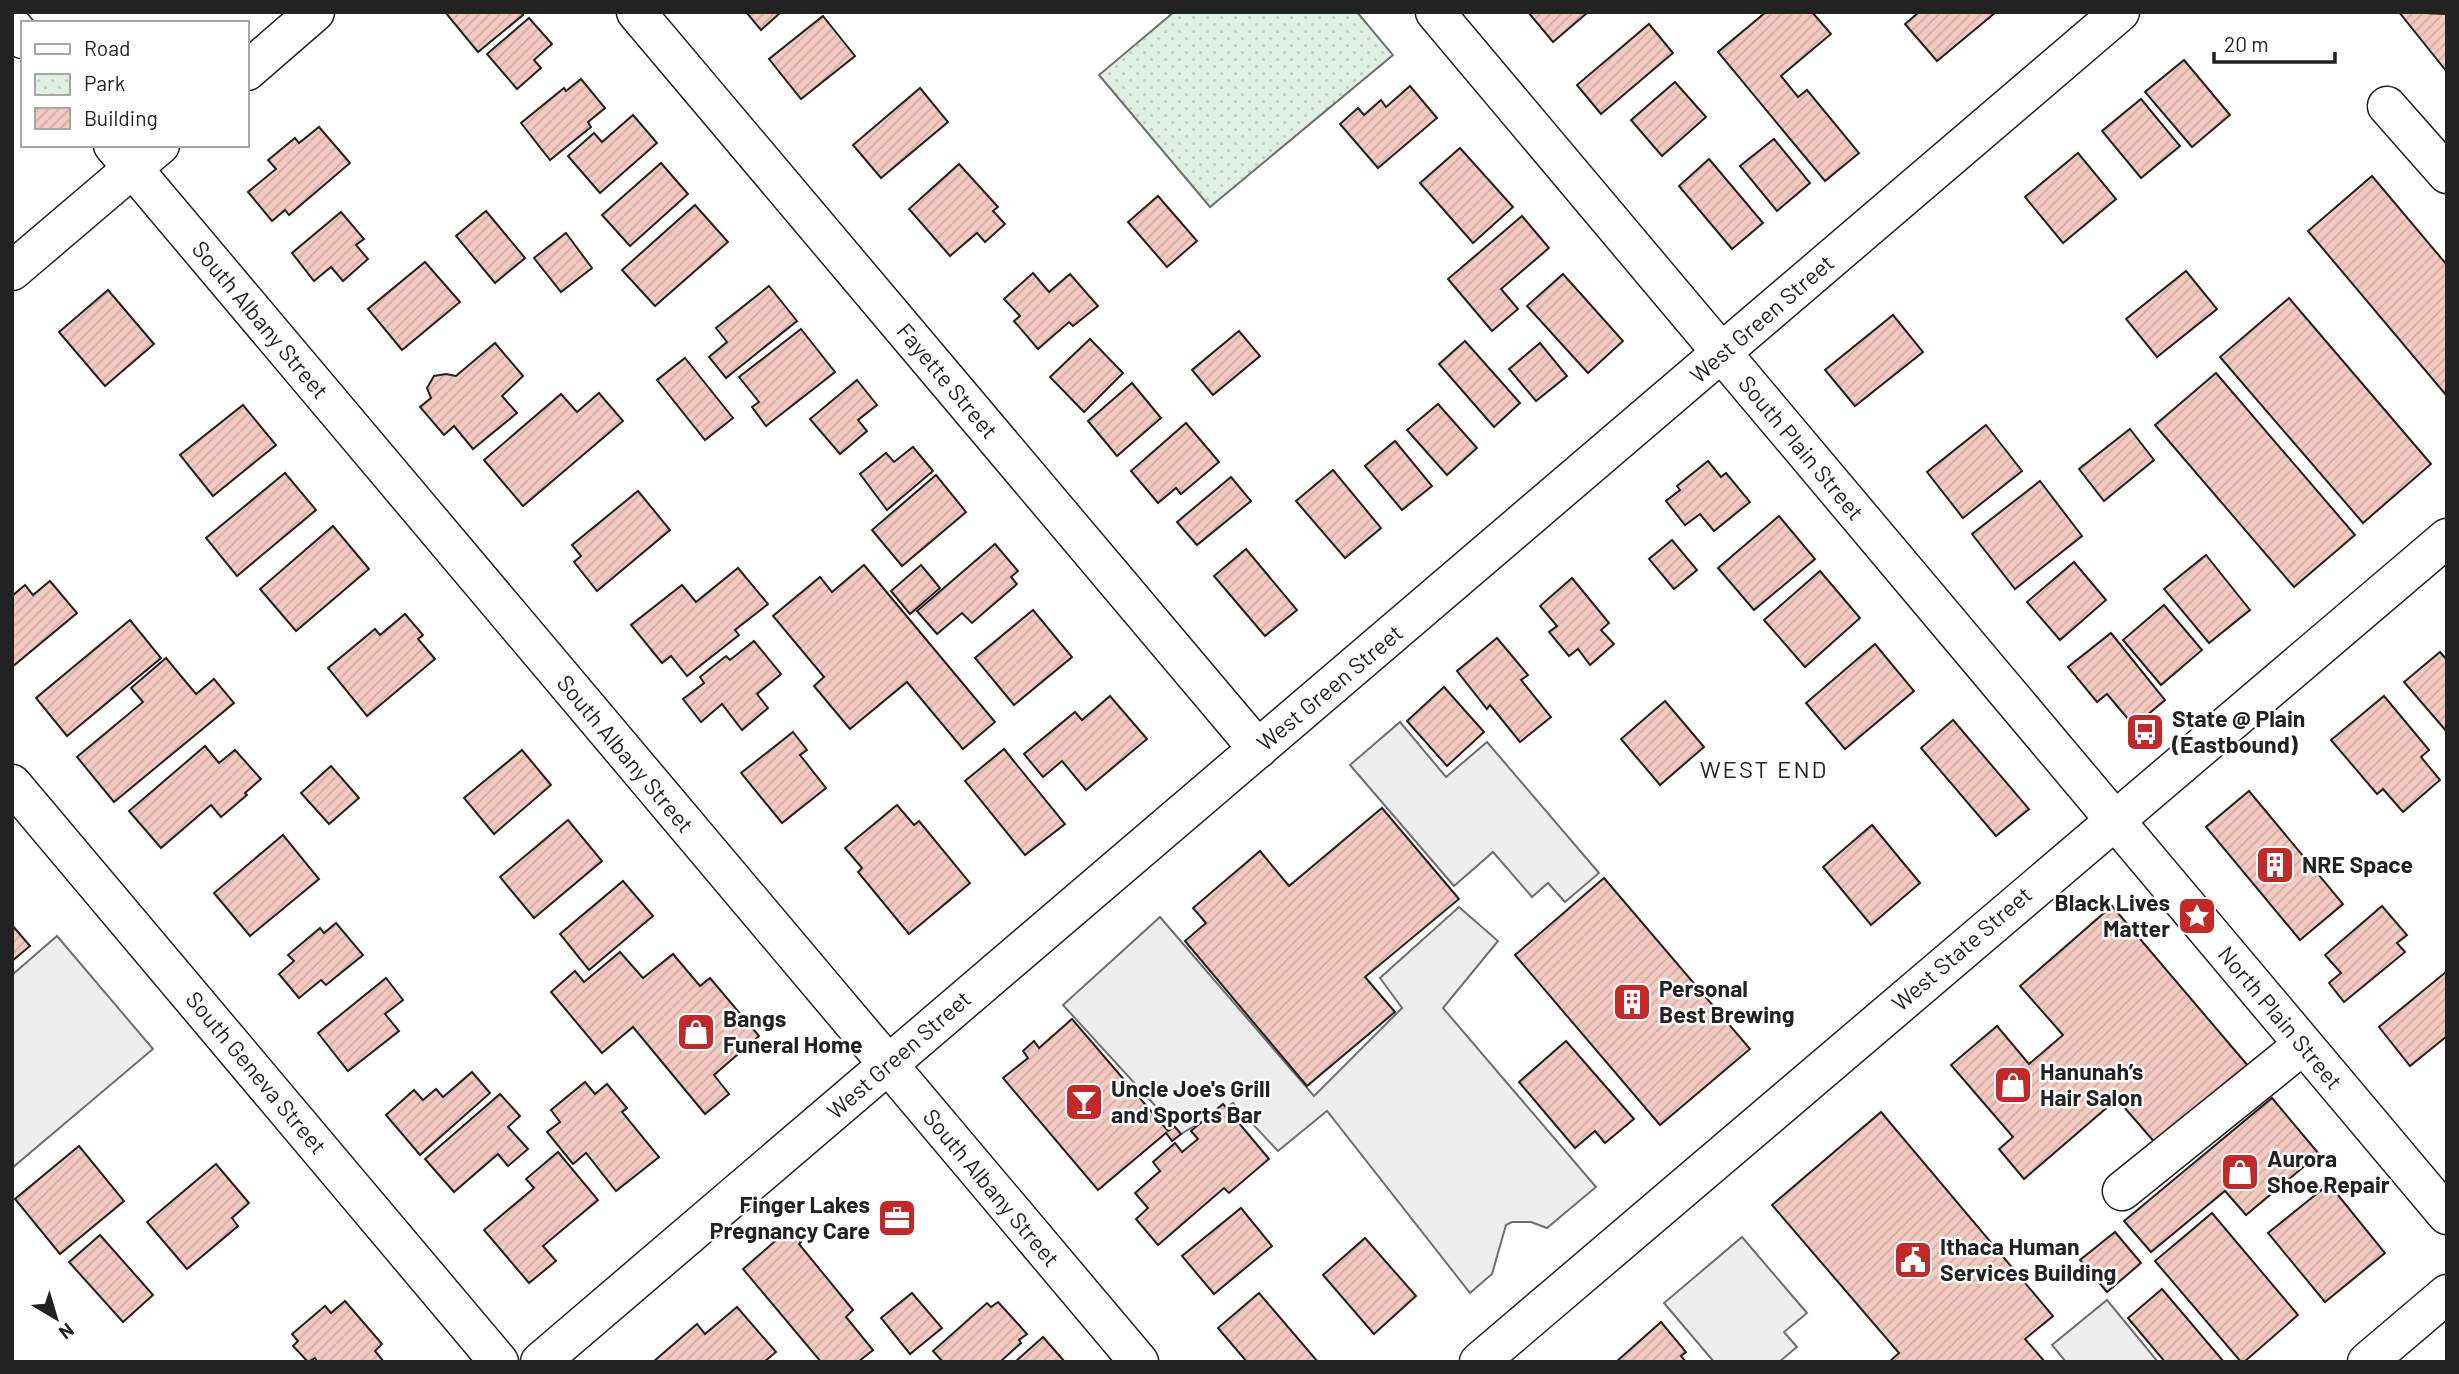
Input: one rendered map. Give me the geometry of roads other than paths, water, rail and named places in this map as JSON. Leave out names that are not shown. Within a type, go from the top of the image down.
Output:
[{"type":"main road","points":[[248,70],[315,12]]},
{"type":"main road","name":"Fayette Street","points":[[636,12],[1258,749]]},
{"type":"main road","name":"South Plain Street","points":[[1435,12],[2114,820]]},
{"type":"main road","name":"West Green Street","points":[[540,1362],[2120,12]]},
{"type":"main road","points":[[2387,106],[2447,174]]},
{"type":"main road","points":[[12,271],[135,153]]},
{"type":"main road","name":"South Albany Street","points":[[135,153],[887,1065],[1139,1362]]},
{"type":"main road","name":"West State Street","points":[[1479,1362],[2447,538]]},
{"type":"main road","name":"South Geneva Street","points":[[12,784],[499,1362]]},
{"type":"main road","name":"North Plain Street","points":[[2114,820],[2447,1215]]},
{"type":"main road","points":[[2122,1191],[2303,1045]]},
{"type":"main road","points":[[2367,1362],[2447,1294]]},
{"type":"place","name":"State @ Plain (Eastbound)","points":[[2145,732]]},
{"type":"place","name":"NRE Space","points":[[2275,865]]},
{"type":"place","name":"Black Lives Matter","points":[[2197,916]]},
{"type":"place","name":"Personal Best Brewing","points":[[1632,1002]]},
{"type":"place","name":"Bangs Funeral Home","points":[[696,1032]]},
{"type":"place","name":"Hanunah’s Hair Salon","points":[[2013,1085]]},
{"type":"place","name":"Uncle Joe's Grill and Sports Bar","points":[[1084,1102]]},
{"type":"place","name":"Aurora Shoe Repair","points":[[2240,1172]]},
{"type":"place","name":"Finger Lakes Pregnancy Care","points":[[897,1218]]},
{"type":"place","name":"Ithaca Human Services Building","points":[[1913,1260]]},
{"type":"district","name":"WEST END","points":[[1764,770]]}]
